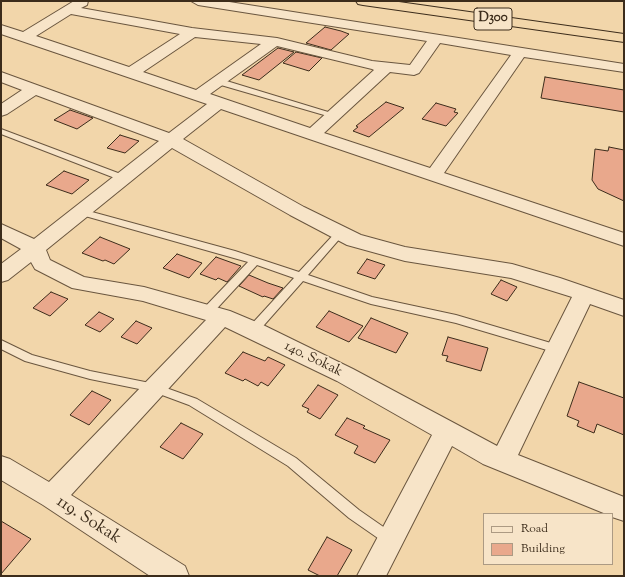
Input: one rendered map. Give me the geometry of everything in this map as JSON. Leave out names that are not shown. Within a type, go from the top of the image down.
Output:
[{"type":"highway","name":"D300","points":[[362,1],[624,38]]},
{"type":"highway","name":"D300","points":[[450,1],[624,25]]},
{"type":"street","points":[[24,36],[83,1]]},
{"type":"street","points":[[198,1],[519,53],[624,68]]},
{"type":"street","points":[[70,10],[192,32],[274,42],[386,67],[414,70],[436,39]]},
{"type":"street","points":[[1,29],[624,240]]},
{"type":"street","points":[[131,73],[192,32]]},
{"type":"street","points":[[197,96],[274,42]]},
{"type":"street","points":[[433,176],[519,53]]},
{"type":"street","points":[[312,135],[386,67]]},
{"type":"street","points":[[1,77],[171,140],[339,234],[370,245],[405,254],[512,271],[624,308]]},
{"type":"street","points":[[1,111],[35,89]]},
{"type":"street","points":[[1,275],[218,103]]},
{"type":"street","points":[[1,230],[35,248]]},
{"type":"street","name":"140. Sokak","points":[[35,248],[42,264],[79,283],[144,294],[214,315],[253,330],[345,375],[447,432],[503,460],[624,509]]},
{"type":"street","points":[[503,460],[584,294]]},
{"type":"street","points":[[52,497],[155,388],[214,315]]},
{"type":"street","points":[[371,576],[447,432]]},
{"type":"street","name":"119. Sokak","points":[[1,467],[52,497],[164,573]]},
{"type":"lane","points":[[217,81],[334,115]]},
{"type":"lane","points":[[1,131],[123,178]]},
{"type":"lane","points":[[81,212],[232,253],[371,300],[456,319],[557,349]]},
{"type":"lane","points":[[253,330],[339,234]]},
{"type":"lane","points":[[214,315],[255,261]]},
{"type":"lane","points":[[1,344],[28,358],[90,375],[155,388],[193,402],[292,462],[354,514],[390,539]]},
{"type":"building","points":[[325,27],[349,34],[331,50],[306,43]]},
{"type":"building","points":[[278,48],[294,52],[259,80],[242,75]]},
{"type":"building","points":[[296,52],[322,58],[309,71],[283,63]]},
{"type":"building","points":[[545,77],[624,90],[624,112],[541,98]]},
{"type":"building","points":[[386,102],[404,108],[369,137],[353,131],[358,127],[356,126]]},
{"type":"building","points":[[436,103],[456,109],[454,112],[458,113],[446,126],[422,119]]},
{"type":"building","points":[[70,110],[93,118],[77,129],[54,120]]},
{"type":"building","points":[[120,135],[139,141],[125,153],[107,148]]},
{"type":"building","points":[[609,147],[624,150],[624,201],[598,189],[592,180],[595,149],[608,151]]},
{"type":"building","points":[[64,171],[89,180],[72,194],[46,185]]},
{"type":"building","points":[[100,237],[130,249],[114,264],[82,253]]},
{"type":"building","points":[[177,254],[202,263],[189,278],[163,268]]},
{"type":"building","points":[[216,257],[241,266],[227,282],[218,278],[216,280],[200,274]]},
{"type":"building","points":[[367,259],[385,265],[375,279],[357,273]]},
{"type":"building","points":[[249,275],[283,288],[273,299],[263,297],[239,286]]},
{"type":"building","points":[[501,280],[517,287],[507,301],[491,294]]},
{"type":"building","points":[[51,292],[68,299],[50,316],[33,308]]},
{"type":"building","points":[[329,311],[363,326],[349,342],[316,327]]},
{"type":"building","points":[[99,312],[114,319],[100,332],[85,325]]},
{"type":"building","points":[[371,318],[408,333],[396,353],[358,338]]},
{"type":"building","points":[[136,321],[152,328],[137,344],[121,337]]},
{"type":"building","points":[[448,337],[488,348],[481,371],[446,361],[448,356],[442,355]]},
{"type":"building","points":[[243,352],[265,361],[268,357],[285,365],[268,386],[261,382],[258,386],[245,379],[243,381],[225,373]]},
{"type":"building","points":[[579,382],[624,398],[624,435],[597,424],[594,433],[577,426],[579,421],[567,416]]},
{"type":"building","points":[[318,385],[338,395],[320,419],[307,412],[309,409],[302,406]]},
{"type":"building","points":[[92,391],[111,400],[89,425],[70,415]]},
{"type":"building","points":[[347,418],[365,426],[363,428],[390,440],[375,463],[354,453],[358,446],[335,435]]},
{"type":"building","points":[[181,423],[203,434],[183,459],[160,447]]},
{"type":"building","points":[[1,521],[31,539],[1,574]]},
{"type":"building","points":[[327,537],[352,550],[337,576],[320,576],[308,570]]}]
